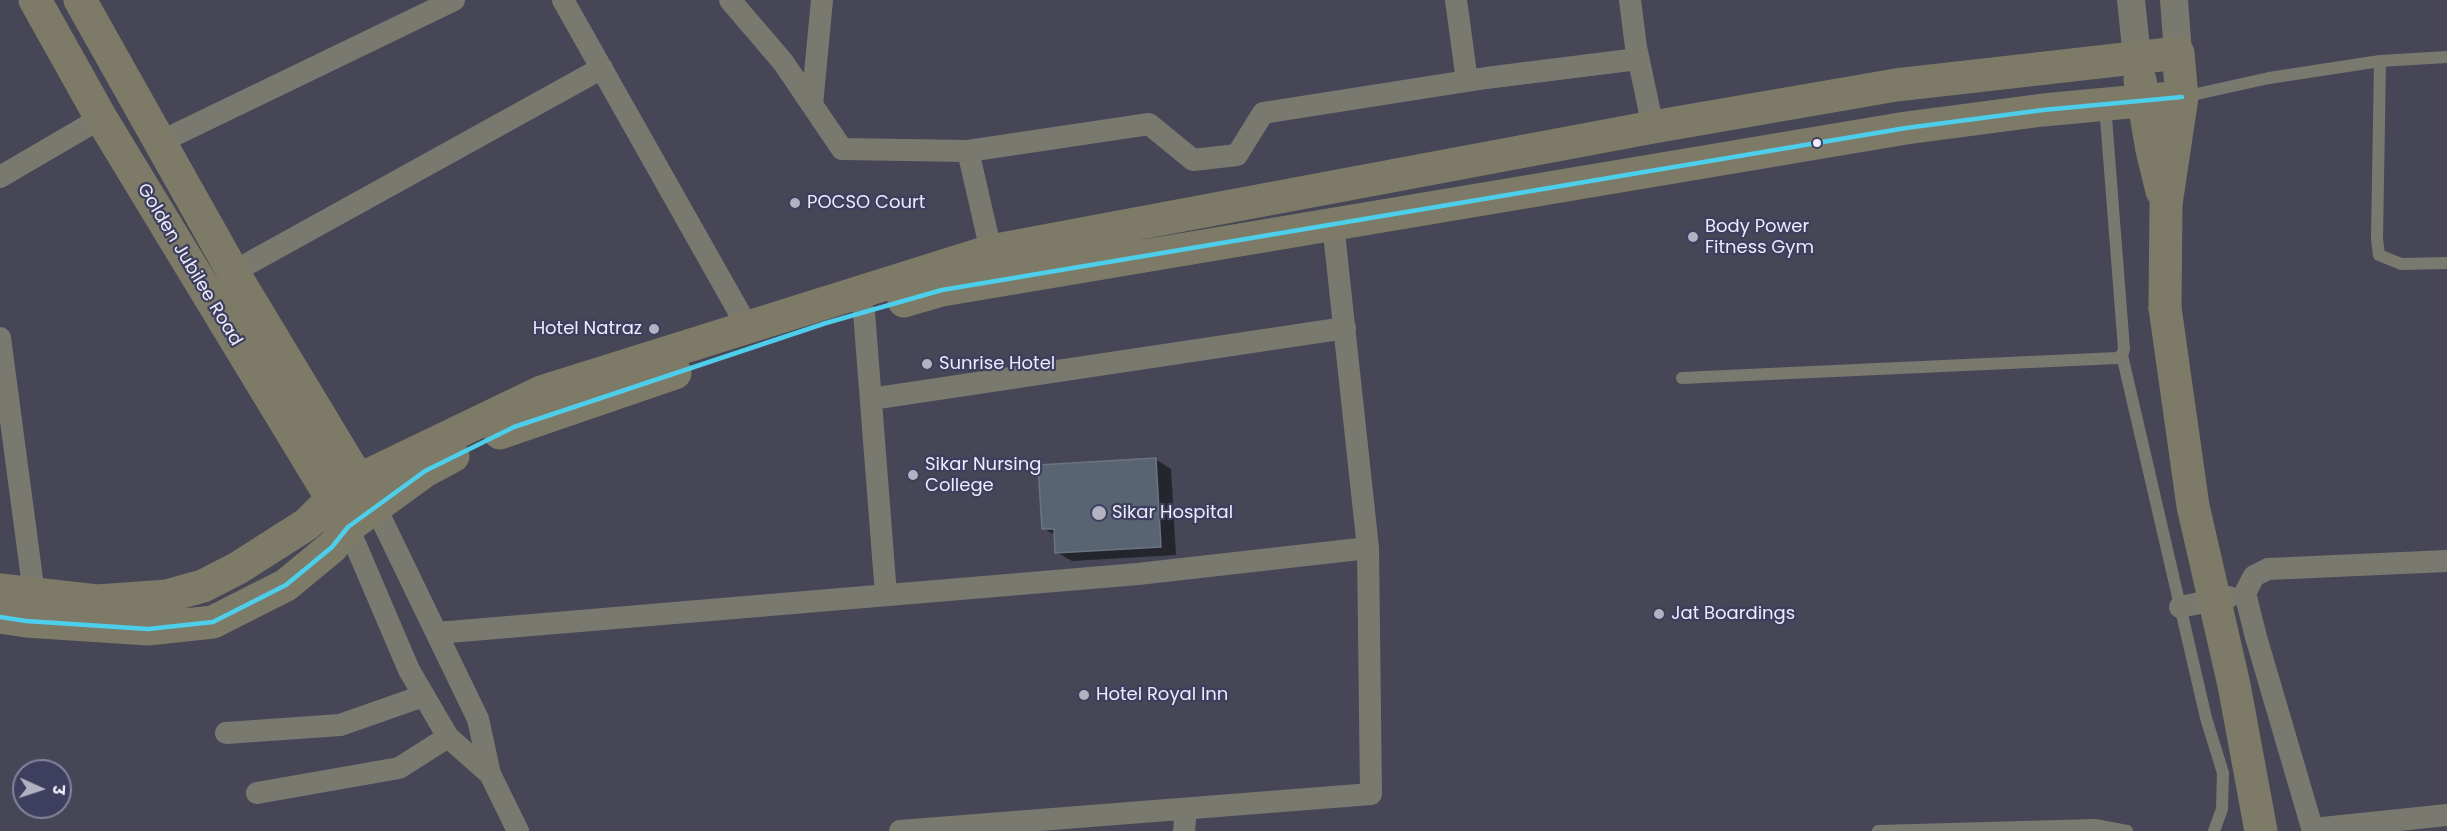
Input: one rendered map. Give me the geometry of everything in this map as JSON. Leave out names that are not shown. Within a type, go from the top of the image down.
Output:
[{"type":"main road","name":"Golden Jubilee Road","points":[[34,0],[101,118],[348,527]]},
{"type":"main road","points":[[80,0],[233,272],[367,493]]},
{"type":"main road","points":[[0,617],[26,621],[148,629],[213,622],[286,585],[332,547],[348,527],[367,493],[541,392],[991,251],[1653,127],[1896,85],[2178,53],[2182,97],[2166,204],[2165,308],[2193,506],[2234,686],[2261,831]]},
{"type":"main road","points":[[2137,57],[2142,101],[2166,204]]},
{"type":"main road","points":[[0,590],[97,601],[167,596],[203,585],[238,568],[307,524],[332,499],[367,493],[425,471],[514,427],[864,312],[942,290],[1906,128],[2182,97]]},
{"type":"street","points":[[160,142],[454,0]]},
{"type":"street","points":[[563,0],[747,326]]},
{"type":"street","points":[[730,0],[783,62],[842,149],[968,151],[1149,124],[1193,160],[1238,155],[1263,113],[1467,81],[1638,59]]},
{"type":"street","points":[[812,105],[822,0]]},
{"type":"street","points":[[1456,0],[1467,81]]},
{"type":"street","points":[[1630,0],[1638,59],[1653,127]]},
{"type":"street","points":[[2131,0],[2137,57]]},
{"type":"street","points":[[2174,0],[2178,53]]},
{"type":"street","points":[[233,272],[602,68]]},
{"type":"street","points":[[0,177],[101,118]]},
{"type":"street","points":[[968,151],[991,251]]},
{"type":"street","points":[[900,831],[1185,820],[1371,794],[1368,548],[1333,224]]},
{"type":"street","points":[[864,312],[886,595]]},
{"type":"street","points":[[871,399],[1344,328]]},
{"type":"street","points":[[0,338],[34,594]]},
{"type":"street","points":[[367,493],[478,719],[490,774],[518,831]]},
{"type":"street","points":[[348,527],[409,670],[423,696],[448,737],[490,774]]},
{"type":"street","points":[[436,633],[1138,574],[1368,548]]},
{"type":"street","points":[[2447,561],[2268,570],[2254,576],[2245,593],[2256,638],[2313,830],[2447,815]]},
{"type":"street","points":[[2180,607],[2245,593]]},
{"type":"street","points":[[226,733],[340,725],[423,696]]},
{"type":"street","points":[[257,793],[399,768],[448,737]]},
{"type":"lane","points":[[2182,97],[2269,78],[2380,61],[2447,57]]},
{"type":"lane","points":[[2380,61],[2377,239],[2379,255],[2401,264],[2447,263]]},
{"type":"lane","points":[[2105,104],[2122,355],[2206,718],[2223,774],[2222,809],[2214,831]]},
{"type":"lane","points":[[1682,378],[2109,360],[2122,355]]},
{"type":"lane","points":[[1878,831],[2095,825],[2127,831]]},
{"type":"building","points":[[1156,458],[1161,547],[1055,553],[1054,529],[1042,529],[1038,465]]},
{"type":"transit line","points":[[0,617],[26,621],[148,629],[213,622],[286,585],[332,547],[348,527],[425,471],[514,427],[826,323],[942,290],[1906,128],[2043,110],[2182,97]]},
{"type":"place","name":"POCSO Court","points":[[795,203]]},
{"type":"place","name":"Body Power Fitness Gym","points":[[1693,237]]},
{"type":"place","name":"Hotel Natraz","points":[[654,329]]},
{"type":"place","name":"Sunrise Hotel","points":[[927,364]]},
{"type":"place","name":"Sikar Nursing College","points":[[913,475]]},
{"type":"place","name":"Sikar Hospital","points":[[1099,513]]},
{"type":"place","name":"Jat Boardings","points":[[1659,614]]},
{"type":"place","name":"Hotel Royal Inn","points":[[1084,695]]}]
